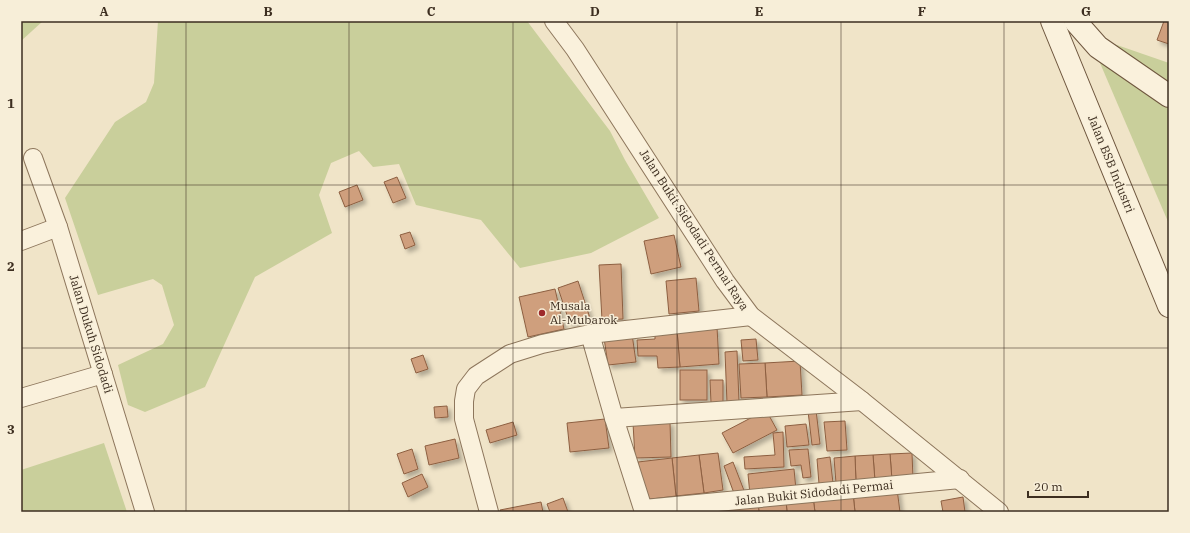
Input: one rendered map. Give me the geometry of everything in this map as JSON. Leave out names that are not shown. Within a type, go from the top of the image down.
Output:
[{"type":"street","name":"Jalan Bukit Sidodadi Permai Raya","points":[[554,21],[575,48],[725,281],[751,316],[862,401],[999,512]]},
{"type":"street","name":"Jalan BSB Industri","points":[[1052,21],[1169,306]]},
{"type":"street","points":[[1075,21],[1098,47],[1169,96]]},
{"type":"street","name":"Jalan Dukuh Sidodadi","points":[[33,158],[58,227],[145,512]]},
{"type":"street","points":[[21,241],[58,227]]},
{"type":"street","points":[[490,512],[464,419],[466,389],[476,376],[510,354],[542,344],[590,334],[751,316]]},
{"type":"street","name":"Jalan Bukit Sidodadi Permai","points":[[590,334],[614,418],[644,511],[960,479]]},
{"type":"street","points":[[21,398],[103,374]]},
{"type":"street","points":[[614,418],[862,401]]},
{"type":"green space","points":[[21,21],[43,21],[21,41]]},
{"type":"green space","points":[[158,21],[527,21],[610,131],[659,218],[591,253],[520,268],[481,220],[416,205],[399,164],[373,167],[359,151],[331,163],[319,195],[332,233],[255,277],[205,387],[145,412],[128,405],[118,365],[163,344],[174,325],[162,285],[153,279],[98,295],[65,198],[115,122],[146,102],[154,83]]},
{"type":"green space","points":[[1088,35],[1169,63],[1169,224]]},
{"type":"green space","points":[[104,443],[127,512],[21,512],[21,470]]},
{"type":"building","points":[[1164,21],[1169,21],[1169,44],[1157,40]]},
{"type":"building","points":[[397,177],[406,198],[393,203],[384,182]]},
{"type":"building","points":[[357,185],[363,200],[345,207],[339,192]]},
{"type":"building","points":[[410,232],[415,245],[405,249],[400,235]]},
{"type":"building","points":[[674,235],[681,267],[651,274],[644,241]]},
{"type":"building","points":[[621,264],[623,319],[602,320],[599,265]]},
{"type":"building","points":[[696,278],[699,311],[669,314],[666,281]]},
{"type":"building","points":[[578,281],[590,318],[570,324],[558,288]]},
{"type":"building","name":"Musala Al-Mubarok","points":[[555,289],[564,329],[528,337],[519,297]]},
{"type":"building","points":[[717,327],[719,364],[680,367],[677,330]]},
{"type":"building","points":[[677,330],[680,367],[658,368],[657,356],[638,356],[637,340],[655,339],[655,331]]},
{"type":"building","points":[[632,334],[636,362],[608,365],[604,338]]},
{"type":"building","points":[[756,339],[758,360],[743,361],[741,340]]},
{"type":"building","points":[[737,351],[739,402],[727,403],[725,352]]},
{"type":"building","points":[[423,355],[428,369],[416,373],[411,359]]},
{"type":"building","points":[[800,361],[802,395],[767,397],[765,363]]},
{"type":"building","points":[[765,363],[767,397],[741,398],[739,364]]},
{"type":"building","points":[[680,370],[707,370],[707,400],[680,400]]},
{"type":"building","points":[[710,380],[723,380],[723,403],[711,403]]},
{"type":"building","points":[[447,406],[448,417],[435,418],[434,407]]},
{"type":"building","points":[[766,410],[777,430],[733,453],[722,433]]},
{"type":"building","points":[[816,410],[820,444],[812,445],[808,411]]},
{"type":"building","points":[[605,419],[609,448],[570,452],[567,423]]},
{"type":"building","points":[[845,421],[847,450],[827,451],[824,422]]},
{"type":"building","points":[[513,422],[517,435],[490,443],[486,430]]},
{"type":"building","points":[[670,422],[671,457],[635,458],[633,423]]},
{"type":"building","points":[[806,424],[809,445],[787,447],[785,426]]},
{"type":"building","points":[[783,432],[784,467],[745,469],[744,457],[775,455],[773,433]]},
{"type":"building","points":[[455,439],[459,458],[429,465],[425,446]]},
{"type":"building","points":[[412,449],[418,469],[404,474],[397,454]]},
{"type":"building","points":[[808,449],[811,477],[803,478],[801,465],[791,466],[789,450]]},
{"type":"building","points":[[718,453],[723,490],[704,493],[699,455]]},
{"type":"building","points":[[912,453],[913,479],[892,480],[890,454]]},
{"type":"building","points":[[890,454],[892,480],[875,481],[873,455]]},
{"type":"building","points":[[699,455],[704,493],[676,496],[672,458]]},
{"type":"building","points":[[873,455],[875,481],[856,482],[855,456]]},
{"type":"building","points":[[855,456],[856,482],[836,483],[834,458]]},
{"type":"building","points":[[830,457],[833,483],[819,484],[817,459]]},
{"type":"building","points":[[672,458],[676,496],[643,500],[638,462]]},
{"type":"building","points":[[733,462],[745,493],[735,496],[724,466]]},
{"type":"building","points":[[794,469],[796,490],[750,495],[748,474]]},
{"type":"building","points":[[422,474],[428,487],[408,497],[402,483]]},
{"type":"building","points":[[897,489],[900,512],[855,512],[853,493]]},
{"type":"building","points":[[853,493],[855,512],[815,512],[813,497]]},
{"type":"building","points":[[813,497],[815,512],[787,512],[786,500]]},
{"type":"building","points":[[963,497],[965,512],[943,512],[941,501]]},
{"type":"building","points":[[563,498],[568,512],[550,512],[547,504]]},
{"type":"building","points":[[786,500],[787,512],[759,512],[758,502]]},
{"type":"building","points":[[541,502],[543,512],[501,512],[500,510]]},
{"type":"building","points":[[758,502],[759,512],[730,512],[729,506]]},
{"type":"place","name":"Musala Al-Mubarok","points":[[542,313]]}]
